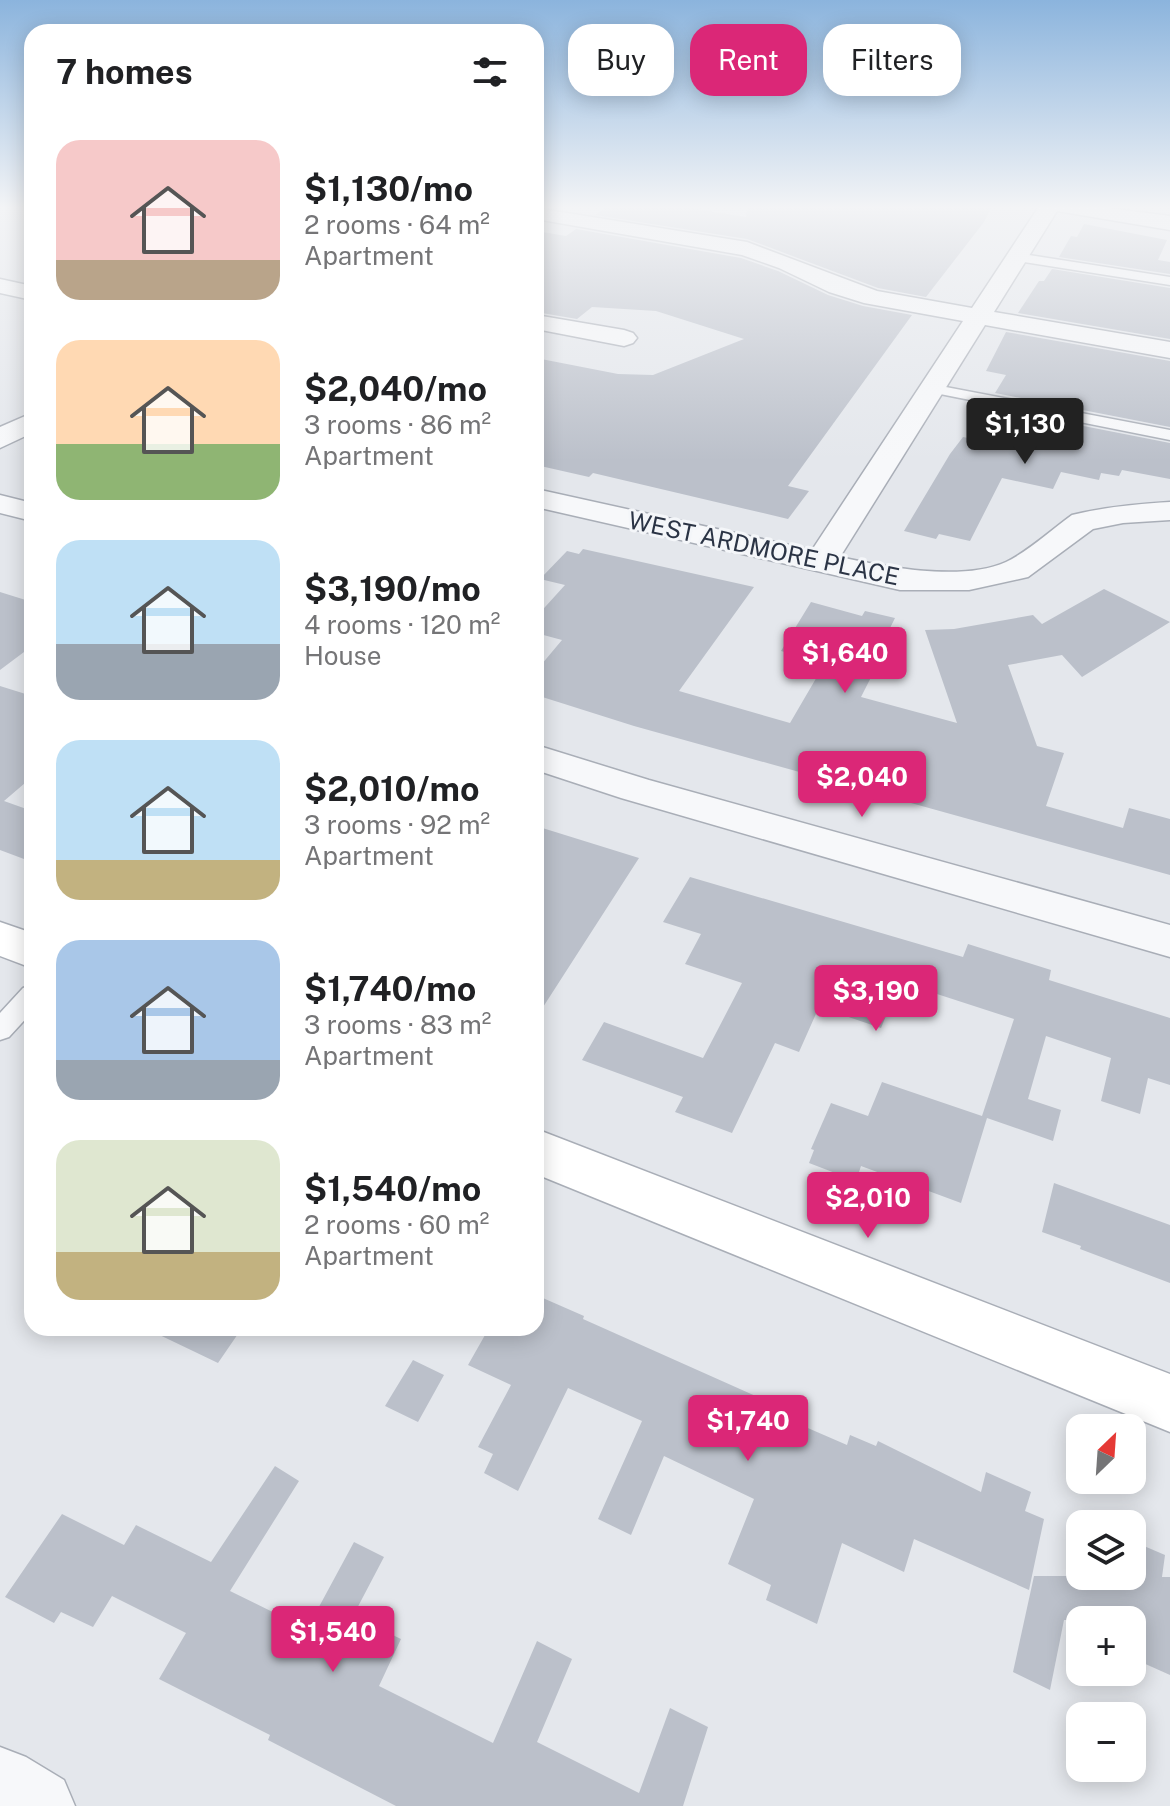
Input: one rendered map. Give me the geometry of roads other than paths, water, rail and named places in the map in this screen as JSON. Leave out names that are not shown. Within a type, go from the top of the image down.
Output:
[{"type":"street","points":[[854,292],[975,317],[1170,350]]},
{"type":"street","points":[[820,563],[992,292]]},
{"type":"street","points":[[544,323],[624,338]]},
{"type":"street","points":[[0,439],[24,426]]},
{"type":"street","name":"WEST ARDMORE PLACE","points":[[544,500],[900,580],[969,580],[1016,570],[1083,522],[1123,514],[1170,511]]},
{"type":"street","points":[[0,504],[24,510]]},
{"type":"street","points":[[544,760],[635,789],[1170,941]]},
{"type":"street","points":[[0,938],[24,948]]},
{"type":"street","points":[[544,1154],[1170,1403]]},
{"type":"street","points":[[0,1783],[38,1806]]},
{"type":"lane","points":[[930,388],[1170,435]]},
{"type":"lane","points":[[0,1030],[24,1004]]}]
